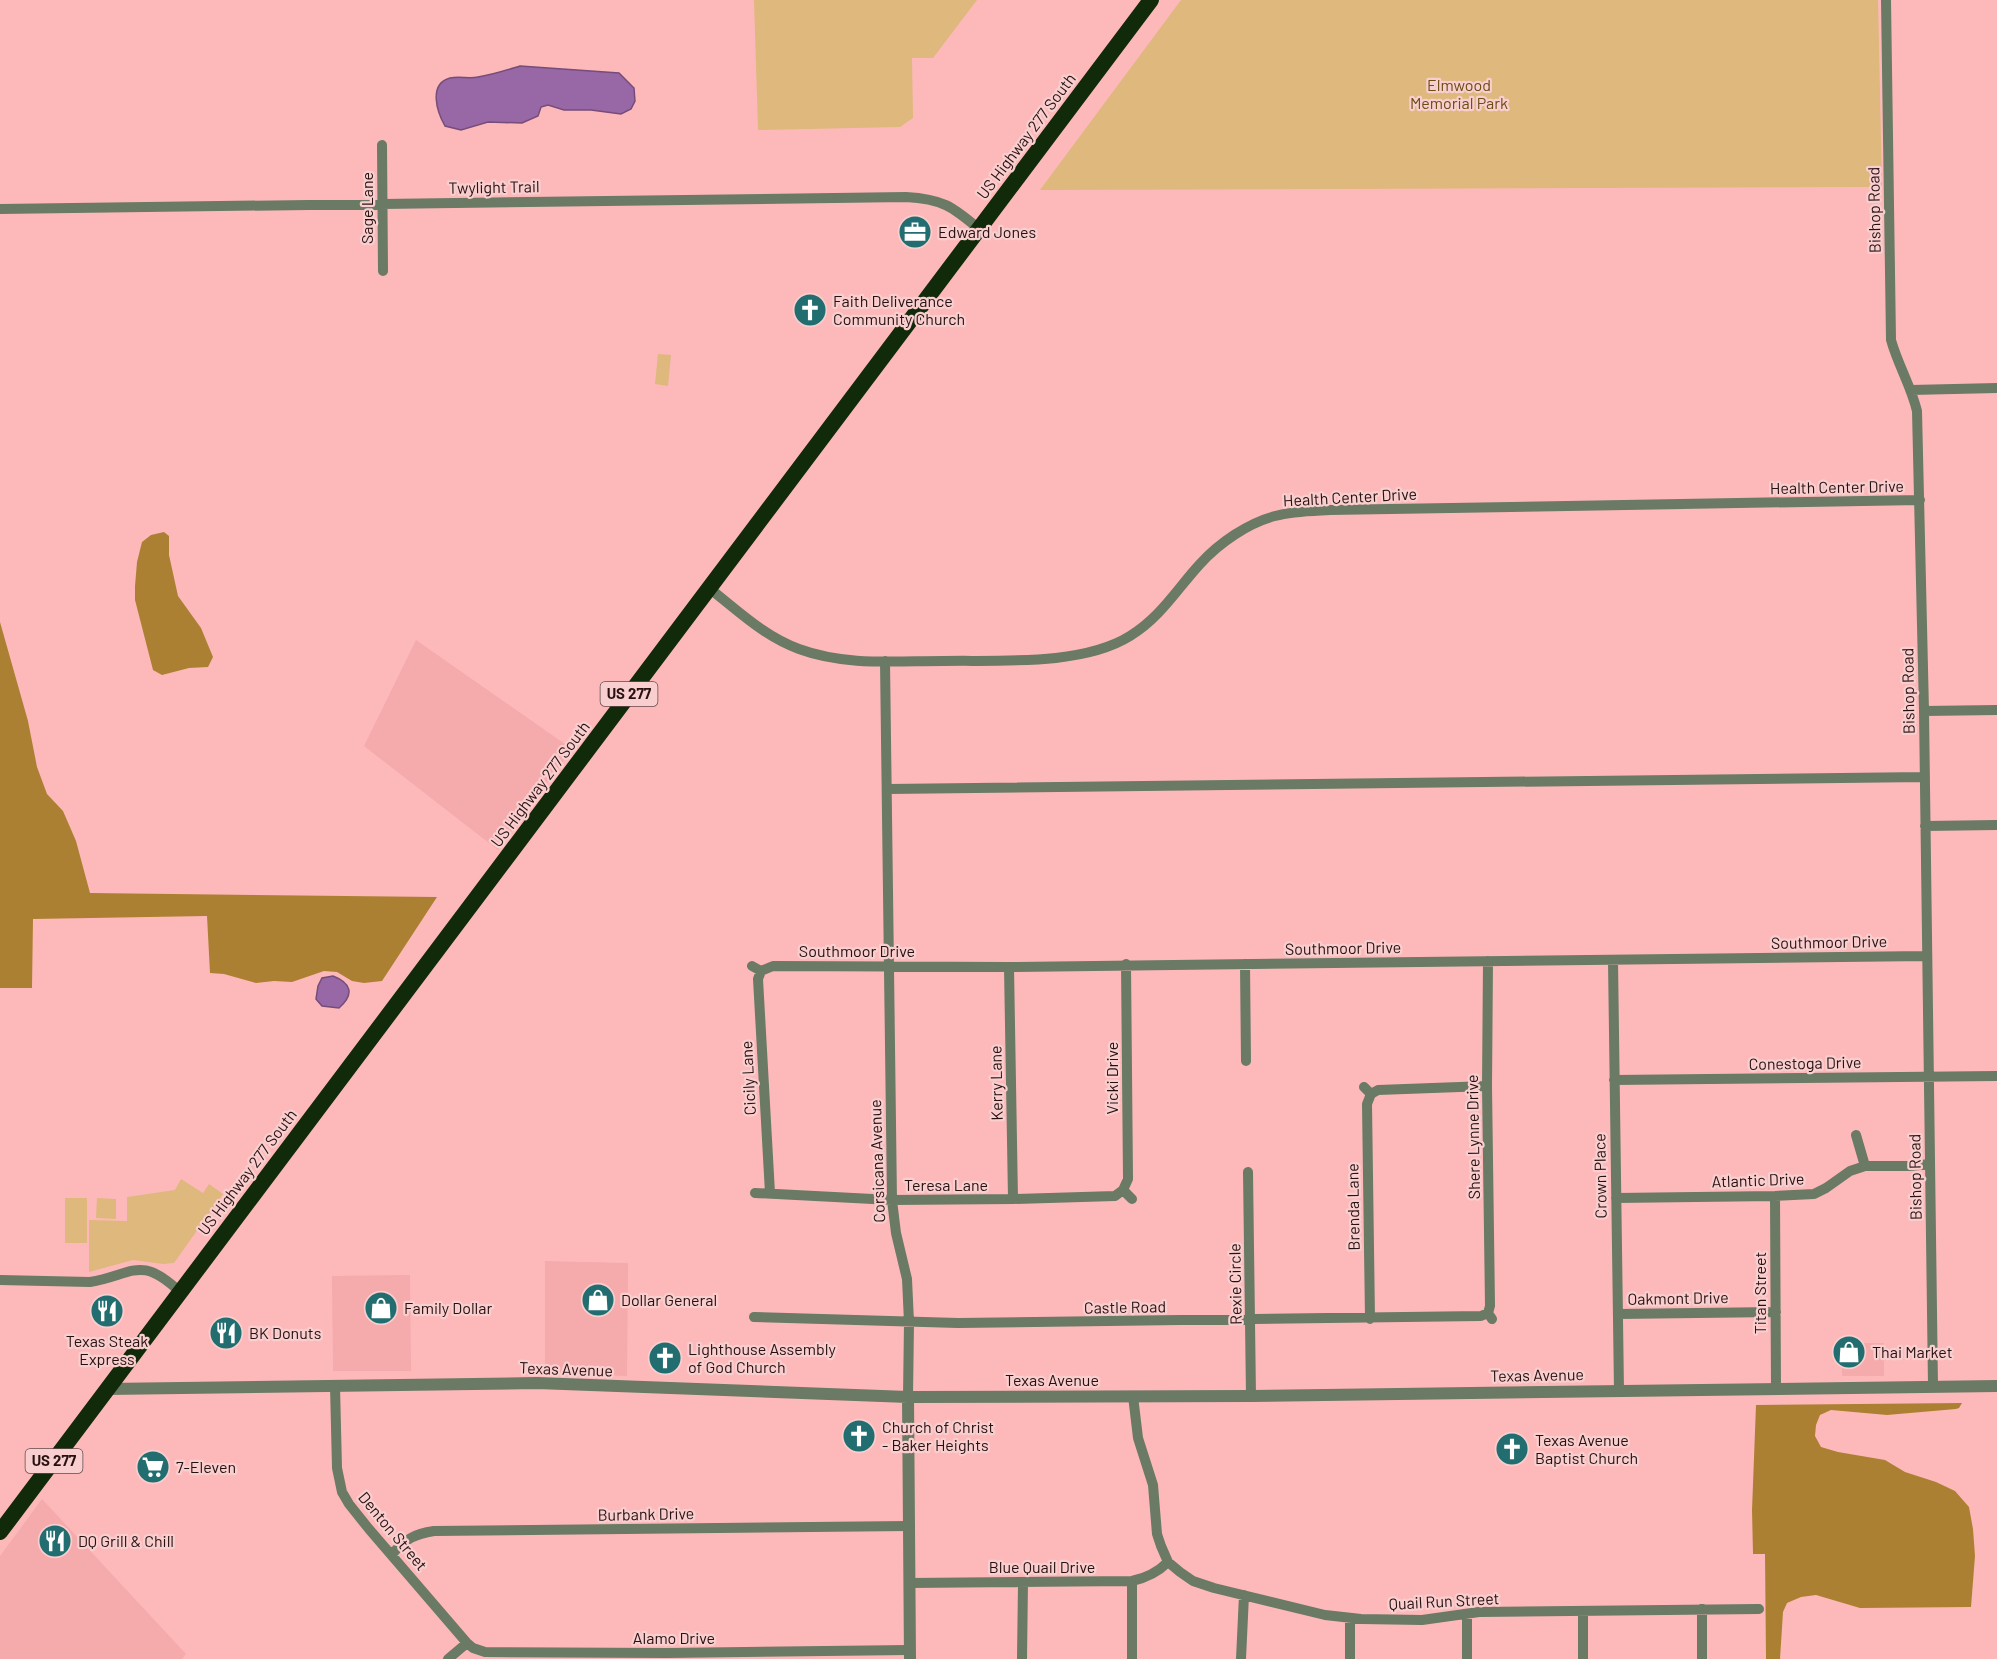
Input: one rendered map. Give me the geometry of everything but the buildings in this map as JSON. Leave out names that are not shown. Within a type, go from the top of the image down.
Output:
[{"type":"highway","name":"US Highway 277 South","points":[[0,1532],[1151,0]]},
{"type":"street","name":"Bishop Road","points":[[1886,0],[1892,340],[1917,411],[1924,711],[1933,1386]]},
{"type":"street","name":"Sage Lane","points":[[382,145],[383,271]]},
{"type":"street","name":"Twylight Trail","points":[[0,209],[906,197],[925,198],[944,203],[958,210],[979,229]]},
{"type":"street","points":[[1911,390],[1997,388]]},
{"type":"street","name":"Health Center Drive","points":[[709,588],[778,640],[824,656],[885,661],[1069,656],[1106,648],[1130,636],[1167,604],[1199,564],[1224,541],[1274,516],[1302,511],[1920,500]]},
{"type":"street","name":"Corsicana Avenue","points":[[885,661],[892,1200],[896,1233],[908,1279],[910,1654]]},
{"type":"street","points":[[1924,711],[1997,710]]},
{"type":"street","points":[[888,789],[1924,777]]},
{"type":"street","points":[[1925,826],[1997,825]]},
{"type":"street","name":"Southmoor Drive","points":[[757,969],[773,966],[1010,967],[1926,956]]},
{"type":"street","name":"Shere Lynne Drive","points":[[1488,961],[1486,1086],[1490,1316]]},
{"type":"street","name":"Crown Place","points":[[1613,961],[1619,1391]]},
{"type":"street","name":"Vicki Drive","points":[[1123,1190],[1128,1179],[1126,964]]},
{"type":"street","points":[[1245,964],[1246,1061]]},
{"type":"street","name":"Kerry Lane","points":[[1010,967],[1013,1200]]},
{"type":"street","name":"Cicily Lane","points":[[757,969],[770,1193]]},
{"type":"street","name":"Conestoga Drive","points":[[1614,1080],[1997,1076]]},
{"type":"street","name":"Brenda Lane","points":[[1370,1319],[1368,1091],[1486,1086]]},
{"type":"street","points":[[1856,1135],[1865,1166]]},
{"type":"street","name":"Atlantic Drive","points":[[1616,1198],[1814,1194],[1850,1171],[1865,1166],[1908,1167],[1930,1164]]},
{"type":"street","name":"Rexie Circle","points":[[1248,1172],[1251,1396]]},
{"type":"street","points":[[1123,1190],[1132,1199]]},
{"type":"street","name":"Teresa Lane","points":[[755,1193],[892,1200],[1013,1200],[1115,1196],[1123,1190]]},
{"type":"street","name":"Titan Street","points":[[1775,1196],[1776,1389]]},
{"type":"street","points":[[0,1280],[90,1282],[103,1280],[128,1270],[144,1270],[158,1275],[180,1292]]},
{"type":"street","name":"Oakmont Drive","points":[[1618,1314],[1776,1312]]},
{"type":"street","name":"Castle Road","points":[[754,1317],[909,1322],[1490,1316]]},
{"type":"street","name":"Texas Avenue","points":[[107,1389],[537,1383],[908,1397],[1251,1396],[1997,1386]]},
{"type":"street","name":"Denton Street","points":[[335,1386],[337,1468],[342,1492],[356,1513],[467,1643]]},
{"type":"street","points":[[1133,1396],[1138,1438],[1153,1485],[1157,1534],[1168,1562]]},
{"type":"street","name":"Burbank Drive","points":[[392,1554],[405,1541],[419,1533],[434,1531],[909,1526]]},
{"type":"street","name":"Blue Quail Drive","points":[[909,1582],[1132,1581],[1161,1570],[1168,1562]]},
{"type":"street","name":"Quail Run Street","points":[[1168,1562],[1193,1581],[1214,1588],[1325,1615],[1350,1618],[1422,1620],[1479,1612],[1759,1609]]},
{"type":"street","points":[[1132,1581],[1132,1659]]},
{"type":"street","points":[[1022,1659],[1023,1582]]},
{"type":"street","points":[[1241,1659],[1244,1595]]},
{"type":"street","points":[[1701,1609],[1702,1659]]},
{"type":"street","points":[[1583,1611],[1584,1659]]},
{"type":"street","points":[[1467,1614],[1467,1659]]},
{"type":"street","points":[[1350,1618],[1350,1659]]},
{"type":"street","points":[[448,1659],[467,1643]]},
{"type":"street","name":"Alamo Drive","points":[[467,1643],[472,1648],[485,1652],[667,1656],[910,1654]]},
{"type":"shaded area","points":[[520,66],[619,73],[634,88],[635,101],[631,109],[621,114],[591,110],[564,110],[548,105],[541,107],[538,116],[522,123],[488,122],[461,130],[445,126],[436,99],[439,86],[443,81],[454,77],[483,76]]},
{"type":"shaded area","points":[[164,532],[169,536],[169,555],[178,596],[201,628],[213,657],[208,667],[189,668],[162,675],[153,670],[135,600],[135,586],[142,542],[151,535]]},
{"type":"shaded area","points":[[0,622],[28,721],[37,767],[47,794],[63,811],[76,841],[90,893],[437,897],[382,981],[364,983],[352,981],[337,972],[324,971],[292,982],[256,983],[224,974],[210,973],[207,916],[33,919],[32,988],[0,988]]},
{"type":"shaded area","points":[[416,640],[572,749],[498,850],[364,746]]},
{"type":"shaded area","points":[[333,976],[344,982],[349,989],[347,998],[339,1008],[322,1006],[316,999],[322,978]]},
{"type":"shaded area","points":[[545,1261],[628,1263],[627,1376],[545,1373]]},
{"type":"shaded area","points":[[410,1275],[411,1371],[333,1371],[332,1276]]},
{"type":"shaded area","points":[[1841,1343],[1884,1343],[1884,1376],[1842,1376]]},
{"type":"shaded area","points":[[1962,1403],[1956,1409],[1887,1415],[1831,1410],[1820,1415],[1815,1436],[1821,1447],[1885,1460],[1905,1472],[1955,1491],[1969,1507],[1973,1529],[1975,1556],[1971,1607],[1860,1608],[1816,1595],[1801,1597],[1787,1603],[1783,1612],[1780,1659],[1766,1659],[1765,1554],[1753,1554],[1752,1510],[1756,1405]]},
{"type":"shaded area","points":[[42,1499],[186,1654],[182,1659],[0,1659],[0,1556]]},
{"type":"green space","points":[[754,0],[977,0],[933,58],[912,58],[913,118],[900,127],[758,130]]},
{"type":"green space","name":"Elmwood Memorial Park","points":[[1181,0],[1878,0],[1882,187],[1040,190]]},
{"type":"green space","points":[[658,354],[671,355],[668,386],[655,384]]},
{"type":"green space","points":[[181,1179],[203,1193],[209,1184],[223,1194],[174,1263],[163,1264],[133,1260],[89,1272],[89,1220],[127,1221],[127,1197],[175,1190]]},
{"type":"green space","points":[[65,1198],[87,1198],[87,1243],[65,1243]]},
{"type":"green space","points":[[97,1198],[116,1199],[116,1219],[96,1218]]},
{"type":"place","name":"Edward Jones","points":[[915,232]]},
{"type":"place","name":"Faith Deliverance Community Church","points":[[810,310]]},
{"type":"place","name":"Dollar General","points":[[598,1300]]},
{"type":"place","name":"Family Dollar","points":[[381,1308]]},
{"type":"place","name":"Texas Steak Express","points":[[107,1311]]},
{"type":"place","name":"BK Donuts","points":[[226,1333]]},
{"type":"place","name":"Thai Market","points":[[1849,1352]]},
{"type":"place","name":"Lighthouse Assembly of God Church","points":[[665,1358]]},
{"type":"place","name":"Church of Christ - Baker Heights","points":[[859,1436]]},
{"type":"place","name":"Texas Avenue Baptist Church","points":[[1512,1449]]},
{"type":"place","name":"7-Eleven","points":[[153,1467]]},
{"type":"place","name":"DQ Grill & Chill","points":[[55,1541]]}]
